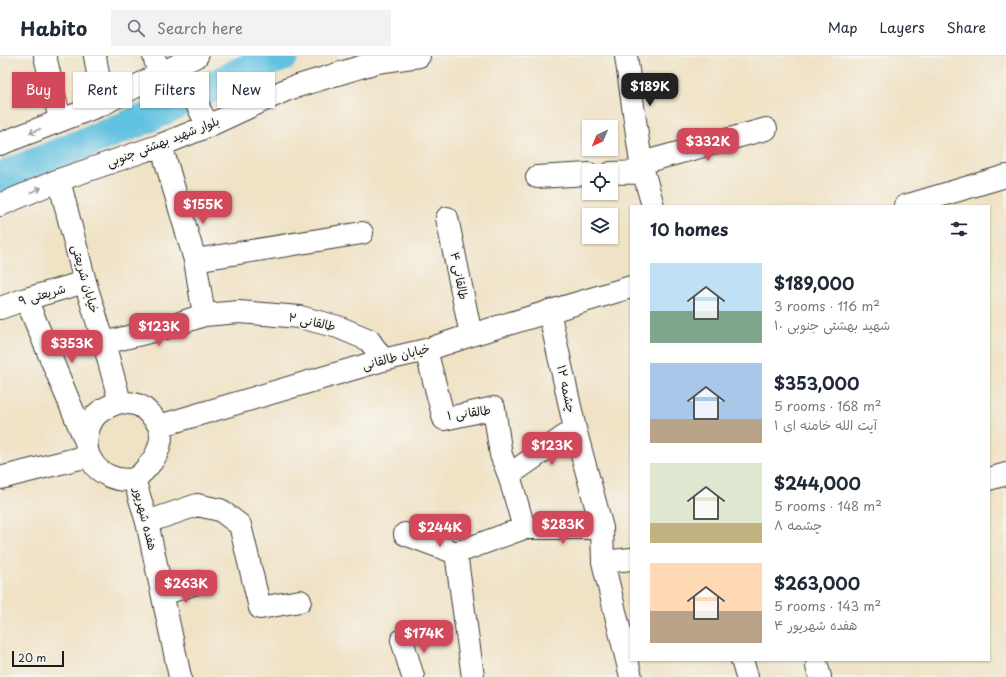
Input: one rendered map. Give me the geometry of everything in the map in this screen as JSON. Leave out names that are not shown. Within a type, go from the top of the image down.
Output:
[{"type":"street","points":[[45,56],[60,120]]},
{"type":"street","points":[[132,85],[163,65],[197,56]]},
{"type":"street","name":"بلوار شهید بهشتی جنوبی","points":[[0,206],[59,180],[161,145],[208,126],[288,89],[377,62],[419,56]]},
{"type":"street","points":[[626,56],[642,167],[652,205]]},
{"type":"street","points":[[97,57],[99,72]]},
{"type":"street","points":[[163,65],[208,126]]},
{"type":"street","points":[[0,144],[92,108]]},
{"type":"street","points":[[618,172],[642,167],[766,129]]},
{"type":"street","points":[[161,145],[195,260],[204,315]]},
{"type":"street","points":[[537,177],[582,174]]},
{"type":"street","points":[[908,205],[1006,176]]},
{"type":"street","name":"خیابان شریعتی","points":[[59,180],[85,282],[120,402]]},
{"type":"street","name":"طالقانی ۴","points":[[448,218],[471,335]]},
{"type":"street","points":[[195,260],[362,233]]},
{"type":"street","name":"شریعتی ۹","points":[[0,308],[85,282]]},
{"type":"street","name":"خیابان طالقانی","points":[[160,426],[383,360],[426,350],[630,287]]},
{"type":"street","points":[[26,299],[93,465],[102,473],[112,477],[123,480],[134,478],[146,470],[156,455],[161,434],[160,426],[147,411],[141,407],[120,402],[107,407],[96,416],[89,428],[87,449]]},
{"type":"street","name":"چشمه ۱۲","points":[[549,311],[575,429],[602,528],[603,562],[631,677]]},
{"type":"street","name":"طالقانی ۲","points":[[104,343],[165,328],[204,315],[239,312],[300,317],[338,327],[369,340],[383,360]]},
{"type":"street","name":"طالقانی ۱","points":[[426,350],[444,419],[494,408],[501,455],[509,475]]},
{"type":"street","points":[[524,528],[509,475],[575,429]]},
{"type":"street","points":[[0,478],[87,449]]},
{"type":"street","name":"هفده شهریور","points":[[134,478],[147,522],[180,677]]},
{"type":"street","points":[[147,522],[196,505],[220,510],[240,525],[260,608],[300,601]]},
{"type":"street","points":[[405,534],[456,553],[524,528],[602,528]]},
{"type":"street","points":[[456,553],[473,677]]},
{"type":"street","points":[[603,562],[630,559]]},
{"type":"street","points":[[163,594],[198,582]]},
{"type":"street","points":[[402,640],[413,677]]},
{"type":"street","points":[[742,661],[748,677]]},
{"type":"waterway","points":[[0,178],[147,118],[241,72],[283,56]]}]
